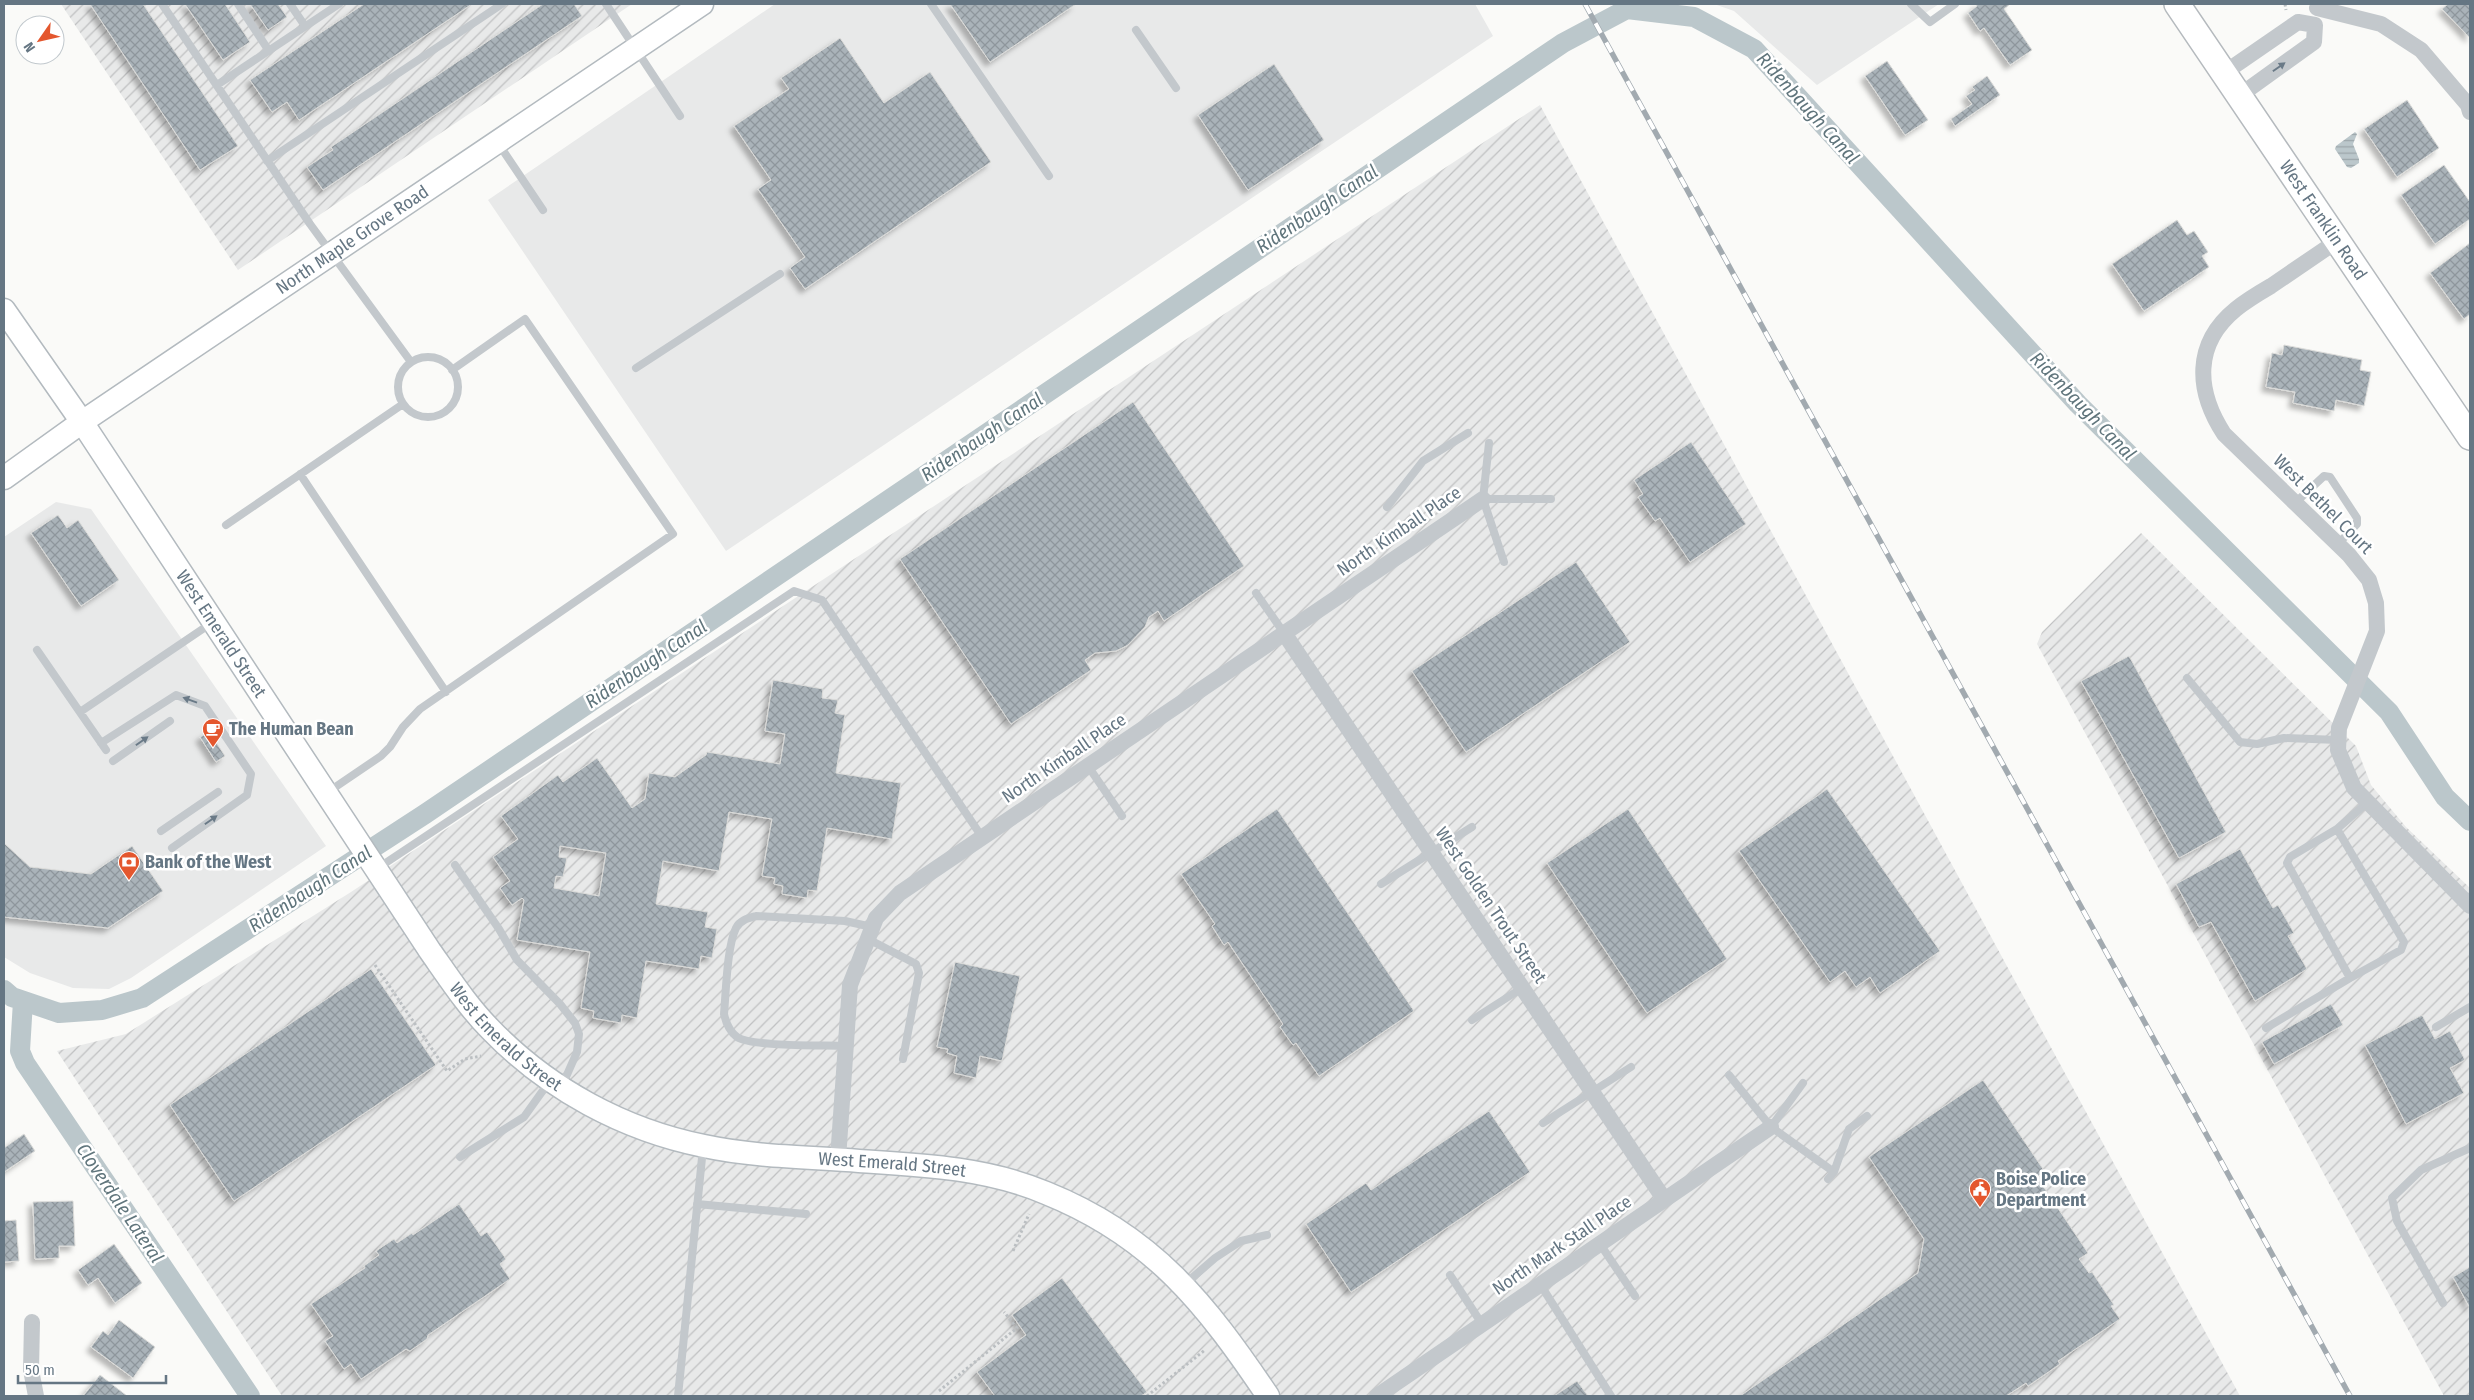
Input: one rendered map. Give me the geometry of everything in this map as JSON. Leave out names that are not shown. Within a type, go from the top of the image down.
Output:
[{"type":"main road","name":"North Maple Grove Road","points":[[4,478],[82,422],[702,4]]},
{"type":"main road","name":"West Franklin Road","points":[[2177,4],[2470,437]]},
{"type":"main road","name":"West Emerald Street","points":[[4,310],[82,422],[430,951],[472,1008],[513,1052],[555,1084],[600,1110],[641,1129],[704,1146],[741,1152],[965,1170],[1045,1192],[1086,1211],[1130,1238],[1184,1285],[1207,1309],[1268,1396]]},
{"type":"street","points":[[2240,96],[2314,42],[2314,26],[2318,6],[2381,24],[2421,50],[2468,105],[2470,112]]},
{"type":"street","points":[[2224,73],[2298,22],[2314,26]]},
{"type":"street","name":"West Bethel Court","points":[[2337,241],[2235,310],[2215,332],[2204,353],[2203,376],[2211,415],[2224,434],[2338,544],[2369,580],[2376,603],[2377,632],[2339,728],[2338,750],[2354,788],[2470,906]]},
{"type":"street","name":"North Kimball Place","points":[[838,1159],[850,985],[876,918],[900,893],[1483,499]]},
{"type":"street","name":"West Golden Trout Street","points":[[1284,633],[1664,1199]]},
{"type":"street","name":"North Mark Stall Place","points":[[1377,1396],[1771,1128]]},
{"type":"street","points":[[32,1322],[31,1370],[36,1396]]},
{"type":"lane","points":[[162,4],[267,161],[411,362]]},
{"type":"lane","points":[[238,4],[269,51]]},
{"type":"lane","points":[[290,4],[305,26]]},
{"type":"lane","points":[[217,86],[339,4]]},
{"type":"lane","points":[[267,161],[502,4]]},
{"type":"lane","points":[[606,4],[680,116]]},
{"type":"lane","points":[[931,4],[1049,176]]},
{"type":"lane","points":[[1911,4],[1930,22],[1955,4]]},
{"type":"lane","points":[[1136,30],[1176,88]]},
{"type":"lane","points":[[498,142],[543,210]]},
{"type":"lane","points":[[636,368],[780,274]]},
{"type":"lane","points":[[326,794],[381,756],[420,709],[673,534],[525,319],[452,370]]},
{"type":"lane","points":[[430,357],[440,359],[452,370],[458,382],[458,393],[448,410],[434,416],[419,416],[403,404],[399,396],[399,377],[411,362],[430,357]]},
{"type":"lane","points":[[226,525],[403,404]]},
{"type":"lane","points":[[1387,506],[1423,461],[1468,433]]},
{"type":"lane","points":[[1489,443],[1483,499],[1504,562]]},
{"type":"lane","points":[[300,474],[446,692]]},
{"type":"lane","points":[[2295,503],[2324,476],[2330,476],[2357,518],[2357,524],[2338,544]]},
{"type":"lane","points":[[1483,499],[1551,499]]},
{"type":"lane","points":[[375,867],[794,591],[822,600],[982,837]]},
{"type":"lane","points":[[1256,593],[1284,633]]},
{"type":"lane","points":[[80,712],[214,621]]},
{"type":"lane","points":[[37,650],[103,747],[176,695],[205,706],[251,774],[247,795],[172,848]]},
{"type":"lane","points":[[2187,678],[2240,742],[2257,744],[2284,738],[2338,740]]},
{"type":"lane","points":[[113,761],[170,721]]},
{"type":"lane","points":[[1087,766],[1122,816]]},
{"type":"lane","points":[[161,831],[218,792]]},
{"type":"lane","points":[[2350,978],[2287,863],[2290,857],[2336,829],[2368,802]]},
{"type":"lane","points":[[1380,884],[1472,827]]},
{"type":"lane","points":[[2266,1028],[2400,950],[2404,942],[2336,829]]},
{"type":"lane","points":[[455,866],[499,929],[517,960],[560,1004],[575,1023],[579,1034],[578,1052],[555,1084],[524,1117],[460,1156]]},
{"type":"lane","points":[[846,1046],[751,1042],[735,1036],[726,1024],[724,1014],[733,939],[737,926],[742,921],[756,916],[838,920],[870,933],[916,964],[919,976],[903,1059]]},
{"type":"lane","points":[[1472,1020],[1522,988]]},
{"type":"lane","points":[[2436,1027],[2470,1007]]},
{"type":"lane","points":[[1543,1123],[1631,1067]]},
{"type":"lane","points":[[1729,1075],[1771,1128],[1834,1172]]},
{"type":"lane","points":[[1771,1128],[1803,1083]]},
{"type":"lane","points":[[1828,1179],[1834,1172],[1849,1129],[1867,1116]]},
{"type":"lane","points":[[678,1396],[704,1146]]},
{"type":"lane","points":[[2443,1304],[2396,1221],[2392,1198],[2421,1170],[2470,1148]]},
{"type":"lane","points":[[697,1204],[806,1214]]},
{"type":"lane","points":[[1184,1285],[1215,1258],[1240,1242],[1267,1235]]},
{"type":"lane","points":[[1600,1244],[1635,1296]]},
{"type":"lane","points":[[1450,1275],[1482,1324]]},
{"type":"lane","points":[[1540,1284],[1611,1396]]},
{"type":"path","points":[[375,964],[447,1071],[465,1059],[481,1056]]},
{"type":"path","points":[[1013,1251],[1029,1214]]},
{"type":"path","points":[[939,1391],[1017,1328],[1004,1312]]},
{"type":"path","points":[[1147,1396],[1205,1350]]},
{"type":"shaded area","points":[[61,4],[632,4],[238,270]]},
{"type":"shaded area","points":[[775,4],[1475,4],[1493,36],[726,551],[488,200]]},
{"type":"shaded area","points":[[1714,4],[1939,4],[1817,85],[1734,11]]},
{"type":"shaded area","points":[[1540,105],[2240,1396],[282,1396],[57,1051],[126,1034],[351,892]]},
{"type":"shaded area","points":[[2355,132],[2357,134],[2353,144],[2359,163],[2351,168],[2347,167],[2335,149],[2336,146]]},
{"type":"shaded area","points":[[56,502],[91,509],[326,846],[131,978],[109,989],[73,988],[30,973],[4,957],[4,537]]},
{"type":"shaded area","points":[[2141,533],[2356,746],[2371,785],[2406,827],[2470,888],[2470,1396],[2444,1396],[2037,644],[2042,632]]},
{"type":"building","points":[[90,4],[143,4],[238,146],[200,170]]},
{"type":"building","points":[[185,4],[225,4],[250,42],[223,60]]},
{"type":"building","points":[[250,4],[278,4],[287,17],[268,30]]},
{"type":"building","points":[[364,4],[472,4],[299,120],[287,102],[272,112],[250,80]]},
{"type":"building","points":[[543,4],[574,4],[582,16],[323,190],[307,167],[333,150],[331,147]]},
{"type":"building","points":[[950,4],[1076,4],[990,62]]},
{"type":"building","points":[[1976,4],[2008,4],[2004,9],[2032,50],[2010,65],[1984,28],[1980,31],[1968,13],[1977,6]]},
{"type":"building","points":[[2448,4],[2470,4],[2470,38],[2442,9]]},
{"type":"building","points":[[840,38],[884,103],[930,72],[991,162],[805,289],[790,268],[805,257],[758,189],[771,180],[734,126],[789,89],[781,78]]},
{"type":"building","points":[[1887,61],[1928,120],[1905,135],[1865,76]]},
{"type":"building","points":[[1274,64],[1324,140],[1248,190],[1198,115]]},
{"type":"building","points":[[1987,76],[2000,95],[1955,126],[1951,119],[1972,104],[1966,96],[1975,90],[1972,87]]},
{"type":"building","points":[[2407,100],[2439,148],[2397,177],[2364,129]]},
{"type":"building","points":[[2444,165],[2470,202],[2470,219],[2435,244],[2401,195]]},
{"type":"building","points":[[2177,220],[2187,235],[2194,231],[2208,252],[2202,256],[2209,267],[2144,311],[2112,264]]},
{"type":"building","points":[[2470,243],[2470,314],[2464,319],[2430,273]]},
{"type":"building","points":[[2284,345],[2362,360],[2360,370],[2371,372],[2364,406],[2336,400],[2334,411],[2293,403],[2295,392],[2266,387],[2272,353],[2282,355]]},
{"type":"building","points":[[1133,402],[1244,566],[1164,621],[1158,611],[1149,617],[1145,627],[1128,645],[1116,651],[1095,653],[1085,660],[1091,670],[1011,724],[900,559]]},
{"type":"building","points":[[1691,442],[1746,524],[1690,562],[1660,518],[1655,521],[1638,497],[1643,494],[1634,480]]},
{"type":"building","points":[[58,515],[67,528],[78,520],[119,580],[81,606],[31,533]]},
{"type":"building","points":[[1576,562],[1630,642],[1466,752],[1412,671]]},
{"type":"building","points":[[2129,656],[2226,832],[2179,858],[2081,681]]},
{"type":"building","points":[[773,680],[823,689],[822,698],[838,700],[835,713],[845,715],[836,773],[901,783],[892,839],[827,828],[817,891],[808,890],[807,898],[782,894],[783,886],[774,884],[775,878],[762,876],[772,819],[729,812],[719,871],[663,861],[656,904],[708,912],[705,927],[717,929],[712,958],[701,956],[699,969],[646,961],[637,1018],[622,1015],[621,1023],[593,1018],[594,1011],[581,1008],[590,952],[517,940],[524,900],[522,898],[512,905],[500,888],[510,881],[493,857],[518,839],[501,816],[558,775],[563,782],[597,758],[632,808],[645,799],[649,773],[675,777],[706,755],[707,752],[780,764],[785,734],[765,731]],"holes":[[[560,846],[606,853],[599,896],[554,888],[556,876],[563,877],[567,858],[559,857]]]},
{"type":"building","name":"The Human Bean","points":[[212,732],[216,738],[214,739],[225,756],[216,762],[200,737]]},
{"type":"building","points":[[1827,789],[1940,951],[1880,993],[1870,977],[1856,987],[1845,971],[1830,982],[1739,851]]},
{"type":"building","points":[[1277,809],[1414,1011],[1319,1076],[1296,1043],[1293,1045],[1280,1027],[1283,1024],[1228,942],[1224,945],[1212,926],[1215,924],[1181,874]]},
{"type":"building","points":[[1628,809],[1727,959],[1647,1013],[1547,863]]},
{"type":"building","points":[[4,843],[30,867],[91,874],[132,846],[163,891],[108,928],[4,917]]},
{"type":"building","points":[[2240,849],[2273,908],[2278,905],[2294,933],[2288,936],[2307,969],[2255,1001],[2211,922],[2199,927],[2176,884]]},
{"type":"building","points":[[955,962],[1020,976],[1002,1061],[980,1056],[976,1078],[954,1073],[957,1056],[947,1053],[948,1049],[937,1047]]},
{"type":"building","points":[[371,969],[436,1065],[234,1201],[170,1105]]},
{"type":"building","points":[[2331,1004],[2343,1025],[2274,1064],[2262,1042]]},
{"type":"building","points":[[2422,1015],[2435,1039],[2450,1031],[2465,1060],[2450,1068],[2464,1093],[2406,1124],[2365,1045]]},
{"type":"building","name":"Boise Police Department","points":[[1983,1080],[2045,1172],[2037,1177],[2088,1253],[2079,1259],[2089,1273],[2092,1272],[2114,1305],[2111,1306],[2120,1319],[2058,1361],[2060,1364],[2028,1386],[2026,1383],[2006,1396],[1740,1396],[1918,1273],[1924,1239],[1869,1157]]},
{"type":"building","points":[[1489,1111],[1530,1172],[1351,1292],[1306,1224],[1366,1183],[1371,1190]]},
{"type":"building","points":[[24,1134],[35,1151],[4,1172],[4,1148]]},
{"type":"building","points":[[73,1201],[75,1246],[59,1246],[59,1258],[35,1259],[33,1202]]},
{"type":"building","points":[[459,1204],[481,1236],[487,1232],[506,1259],[500,1264],[510,1279],[428,1335],[427,1339],[410,1351],[406,1349],[361,1379],[351,1364],[344,1369],[325,1341],[333,1336],[311,1304],[365,1268],[364,1266],[379,1255],[376,1251],[394,1239],[397,1243],[412,1233],[413,1235]]},
{"type":"building","points":[[16,1220],[19,1261],[4,1262],[4,1221]]},
{"type":"building","points":[[114,1244],[142,1283],[115,1303],[98,1278],[88,1285],[78,1270]]},
{"type":"building","points":[[2470,1267],[2470,1308],[2453,1277]]},
{"type":"building","points":[[1062,1278],[1147,1392],[1141,1396],[995,1396],[977,1372],[1026,1335],[1012,1315]]},
{"type":"building","points":[[119,1320],[155,1347],[133,1378],[91,1347],[103,1331],[108,1335]]},
{"type":"building","points":[[100,1375],[127,1396],[83,1396]]},
{"type":"building","points":[[1577,1381],[1588,1396],[1554,1396]]},
{"type":"waterway","name":"Ridenbaugh Canal","points":[[4,990],[12,997],[59,1013],[102,1010],[142,998],[425,814],[1563,43],[1627,9],[1694,17],[1754,49],[2078,404],[2389,712],[2445,797],[2470,821]]},
{"type":"waterway","name":"Cloverdale Lateral","points":[[23,1001],[20,1051],[25,1063],[250,1396]]},
{"type":"railway","points":[[1585,4],[2350,1396]]},
{"type":"place","name":"The Human Bean","points":[[213,748]]},
{"type":"place","name":"Bank of the West","points":[[129,881]]},
{"type":"place","name":"Boise Police Department","points":[[1980,1208]]}]
